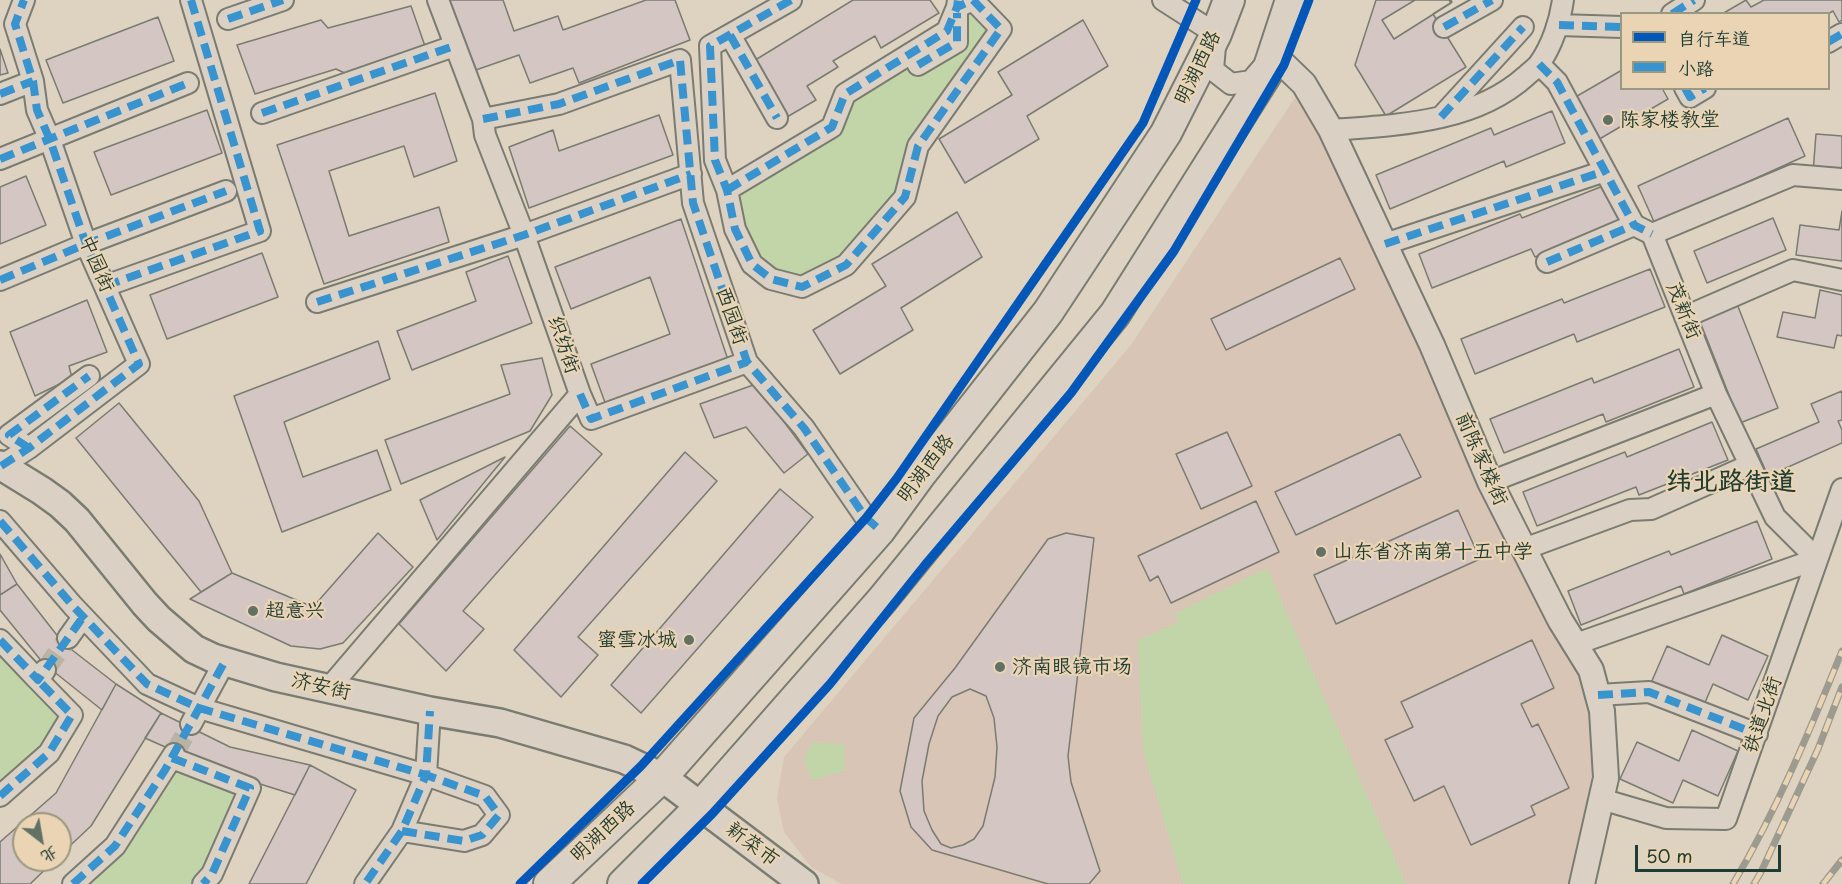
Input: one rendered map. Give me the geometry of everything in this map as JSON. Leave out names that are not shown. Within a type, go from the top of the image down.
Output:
[{"type":"main road","name":"明湖西路","points":[[549,884],[662,777],[880,530],[920,475],[1048,312],[1166,133],[1216,34],[1229,0]]},
{"type":"main road","points":[[623,884],[701,806],[882,600],[1115,314],[1267,73],[1292,0]]},
{"type":"main road","name":"济安街","points":[[0,465],[51,498],[77,520],[128,585],[159,619],[194,649],[213,658],[276,677],[430,711],[500,723],[624,759],[662,777],[701,806]]},
{"type":"main road","name":"新菜市","points":[[701,806],[804,884]]},
{"type":"street","name":"中园街","points":[[0,465],[29,448],[139,364],[86,244],[50,140],[37,110],[33,81],[15,24],[24,0]]},
{"type":"street","points":[[105,286],[260,231],[191,0]]},
{"type":"street","points":[[228,19],[283,0]]},
{"type":"street","name":"织纺街","points":[[329,688],[580,394],[524,235],[485,135],[483,119],[438,0]]},
{"type":"street","points":[[791,0],[710,46],[715,160],[727,190],[735,229],[752,264],[771,279],[801,287],[846,265],[905,196],[918,146],[1001,29],[974,0],[957,3]]},
{"type":"street","points":[[1164,0],[1216,34],[1214,70],[1231,84],[1251,81],[1274,55]]},
{"type":"street","points":[[1444,27],[1492,0]]},
{"type":"street","points":[[1331,129],[1396,125],[1460,113],[1511,89],[1539,64],[1559,26],[1563,0]]},
{"type":"street","points":[[1675,12],[1694,0]]},
{"type":"street","points":[[727,190],[832,127],[845,94],[947,31],[957,3]]},
{"type":"street","points":[[918,64],[957,42],[957,3]]},
{"type":"street","points":[[1559,26],[1620,27]]},
{"type":"street","points":[[1441,117],[1523,27]]},
{"type":"street","points":[[729,35],[777,118]]},
{"type":"street","points":[[262,113],[454,46]]},
{"type":"street","name":"前陈家楼街","points":[[1274,55],[1304,84],[1331,129],[1432,345],[1490,483],[1560,620],[1591,670],[1602,711],[1606,778],[1582,884]]},
{"type":"street","name":"西园街","points":[[483,119],[559,104],[680,60],[693,203],[747,362],[804,428],[866,518],[880,530]]},
{"type":"street","name":"茂新街","points":[[1539,64],[1557,82],[1605,171],[1643,230],[1685,317],[1716,394],[1775,517],[1817,559]]},
{"type":"street","points":[[0,94],[33,81]]},
{"type":"street","points":[[0,159],[188,83]]},
{"type":"street","points":[[1686,90],[1690,97],[1702,90]]},
{"type":"street","points":[[1385,244],[1605,171]]},
{"type":"street","points":[[317,303],[524,235],[691,174]]},
{"type":"street","points":[[1547,262],[1643,230],[1793,175],[1842,180]]},
{"type":"street","points":[[0,280],[86,244],[226,191]]},
{"type":"street","points":[[1685,317],[1793,270],[1842,280]]},
{"type":"street","points":[[580,394],[591,419],[747,362]]},
{"type":"street","points":[[29,448],[4,432],[88,376]]},
{"type":"street","points":[[1490,483],[1716,394]]},
{"type":"street","points":[[1524,549],[1630,510],[1651,509],[1750,465]]},
{"type":"street","name":"铁道北街","points":[[1601,799],[1666,818],[1726,819],[1842,489]]},
{"type":"street","points":[[0,521],[83,617],[147,684],[195,716],[426,775],[485,796],[499,815],[482,835],[464,841],[402,831]]},
{"type":"street","points":[[1576,644],[1817,559]]},
{"type":"street","points":[[68,638],[83,617]]},
{"type":"street","points":[[0,640],[41,675],[72,715],[50,753],[0,796]]},
{"type":"street","points":[[195,716],[225,662]]},
{"type":"street","points":[[1598,695],[1649,692],[1757,734]]},
{"type":"street","points":[[365,884],[402,831],[426,775],[430,711]]},
{"type":"street","points":[[72,884],[115,846],[173,756],[250,788],[212,874],[203,884]]},
{"type":"shaded area","name":"山东省济南第十五中学","points":[[1304,84],[1598,695],[1583,878],[1567,884],[842,884],[811,867],[784,832],[777,798],[784,757],[1131,345]]},
{"type":"green space","points":[[973,0],[1001,29],[918,145],[905,197],[846,265],[802,287],[752,264],[727,190],[832,127],[845,94]]},
{"type":"green space","points":[[1267,568],[1406,884],[1183,884],[1143,751],[1138,640],[1179,622],[1174,614]]},
{"type":"green space","points":[[0,640],[72,715],[0,796]]},
{"type":"green space","points":[[812,742],[845,744],[845,771],[812,780],[804,761]]},
{"type":"green space","points":[[167,767],[250,788],[203,884],[73,884]]},
{"type":"building","points":[[448,0],[503,0],[514,31],[558,16],[563,30],[646,0],[675,0],[690,40],[579,83],[573,68],[530,83],[519,55],[473,71]]},
{"type":"building","points":[[853,0],[930,0],[939,13],[881,48],[875,36],[833,61],[838,67],[807,86],[816,100],[787,117],[752,62]]},
{"type":"building","points":[[1376,0],[1451,0],[1452,2],[1433,14],[1466,67],[1386,116],[1355,65]]},
{"type":"building","points":[[1415,0],[1449,0],[1451,3],[1394,39],[1382,20]]},
{"type":"building","points":[[1746,0],[1751,7],[1764,0],[1842,0],[1842,20],[1839,22],[1833,11],[1725,12]]},
{"type":"building","points":[[411,6],[426,49],[349,75],[336,69],[255,94],[237,45],[321,20],[328,28]]},
{"type":"building","points":[[158,17],[174,61],[63,103],[46,60]]},
{"type":"building","points":[[1083,20],[1108,66],[1027,116],[1039,139],[965,183],[939,139],[1012,95],[998,72]]},
{"type":"building","points":[[0,49],[8,73],[0,75]]},
{"type":"building","name":"陈家楼教堂","points":[[1620,71],[1620,90],[1663,90],[1668,99],[1596,141],[1572,99]]},
{"type":"building","points":[[435,93],[457,161],[414,177],[404,146],[329,171],[349,236],[439,207],[449,242],[324,284],[277,145]]},
{"type":"building","points":[[207,110],[222,153],[111,195],[94,152]]},
{"type":"building","points":[[1552,111],[1565,143],[1506,167],[1504,161],[1390,209],[1376,175],[1491,128],[1494,135]]},
{"type":"building","points":[[659,115],[673,155],[529,208],[509,147],[553,130],[559,151]]},
{"type":"building","points":[[1788,118],[1805,156],[1655,224],[1638,186]]},
{"type":"building","points":[[1816,134],[1842,136],[1842,175],[1813,173]]},
{"type":"building","points":[[26,176],[46,225],[0,244],[0,187]]},
{"type":"building","points":[[1608,184],[1623,222],[1535,257],[1531,249],[1432,288],[1419,254],[1520,214],[1522,218]]},
{"type":"building","points":[[1842,211],[1842,261],[1796,255],[1800,225],[1839,230]]},
{"type":"building","points":[[957,212],[982,257],[901,308],[913,330],[840,374],[813,330],[886,286],[872,264]]},
{"type":"building","points":[[1773,218],[1786,250],[1707,283],[1694,251]]},
{"type":"building","points":[[681,219],[728,360],[607,408],[591,364],[670,334],[650,277],[571,309],[555,267]]},
{"type":"building","points":[[262,253],[278,297],[167,339],[150,295]]},
{"type":"building","points":[[508,256],[532,323],[412,370],[397,331],[476,301],[466,272]]},
{"type":"building","points":[[1340,258],[1355,289],[1226,350],[1211,319]]},
{"type":"building","points":[[1650,269],[1665,307],[1577,342],[1574,334],[1475,374],[1461,339],[1562,299],[1564,303]]},
{"type":"building","points":[[1820,290],[1842,295],[1842,336],[1837,335],[1834,348],[1777,337],[1783,312],[1815,318]]},
{"type":"building","points":[[87,300],[107,352],[69,366],[72,378],[35,396],[10,332]]},
{"type":"building","points":[[1737,304],[1778,408],[1740,423],[1699,319]]},
{"type":"building","points":[[378,341],[390,379],[284,422],[303,477],[377,450],[391,490],[282,532],[234,396]]},
{"type":"building","points":[[1679,349],[1694,387],[1606,422],[1603,414],[1504,453],[1490,419],[1592,378],[1594,383]]},
{"type":"building","points":[[542,358],[552,395],[530,431],[401,484],[385,440],[510,394],[501,365]]},
{"type":"building","points":[[756,384],[808,454],[784,473],[746,427],[714,438],[700,404]]},
{"type":"building","points":[[1842,391],[1842,420],[1838,421],[1842,430],[1842,443],[1768,476],[1756,449],[1819,422],[1811,404]]},
{"type":"building","points":[[119,403],[199,501],[232,573],[201,592],[76,438]]},
{"type":"building","points":[[1712,422],[1728,460],[1639,495],[1636,487],[1537,526],[1523,492],[1625,452],[1627,457]]},
{"type":"building","points":[[570,426],[602,454],[463,611],[484,629],[446,671],[399,624]]},
{"type":"building","points":[[1227,432],[1252,486],[1201,509],[1176,454]]},
{"type":"building","points":[[1400,434],[1421,477],[1296,535],[1275,492]]},
{"type":"building","points":[[685,452],[717,481],[578,637],[598,655],[561,697],[514,650]]},
{"type":"building","points":[[505,457],[437,540],[420,500]]},
{"type":"building","points":[[780,489],[813,517],[641,713],[611,685]]},
{"type":"building","points":[[1256,501],[1279,552],[1171,603],[1158,576],[1150,581],[1138,556]]},
{"type":"building","points":[[1458,510],[1480,559],[1336,624],[1314,575]]},
{"type":"building","points":[[1757,521],[1772,559],[1684,594],[1681,586],[1581,625],[1568,591],[1669,551],[1671,555]]},
{"type":"building","points":[[378,533],[413,567],[343,643],[320,649],[291,646],[190,599],[232,573],[313,607]]},
{"type":"building","points":[[1066,533],[1094,538],[1068,756],[1071,782],[1100,871],[1089,884],[1048,884],[932,850],[911,827],[900,791],[914,718],[955,668],[1048,539]]},
{"type":"building","points":[[0,554],[17,584],[0,595]]},
{"type":"building","points":[[17,584],[63,643],[116,684],[102,710],[43,663],[0,610],[0,595]]},
{"type":"building","points":[[1722,635],[1768,656],[1748,700],[1713,684],[1703,707],[1651,683],[1667,646],[1709,665]]},
{"type":"building","points":[[1532,640],[1554,688],[1521,704],[1532,727],[1538,724],[1569,788],[1531,806],[1535,815],[1471,845],[1444,786],[1414,801],[1385,740],[1413,727],[1401,702]]},
{"type":"building","points":[[116,684],[161,713],[91,826],[72,844],[72,812],[34,812],[56,793]]},
{"type":"building","points":[[970,689],[986,696],[994,718],[997,747],[995,777],[983,826],[974,839],[951,848],[941,844],[932,830],[924,811],[922,781],[929,744],[938,716],[952,697]]},
{"type":"building","points":[[161,713],[230,747],[310,765],[295,795],[219,771],[145,738]]},
{"type":"building","points":[[1692,730],[1738,751],[1718,796],[1683,780],[1673,803],[1620,779],[1637,742],[1679,761]]},
{"type":"building","points":[[310,765],[356,790],[306,884],[249,884]]},
{"type":"building","points":[[12,832],[12,872],[42,872],[30,884],[0,884],[0,842]]},
{"type":"tunnel","points":[[45,670],[68,638]]},
{"type":"tunnel","points":[[174,754],[191,724]]},
{"type":"railway","points":[[1733,884],[1778,799],[1842,651]]},
{"type":"railway","points":[[1754,884],[1818,749],[1842,687]]},
{"type":"railway","points":[[1823,884],[1842,860]]},
{"type":"marked path","points":[[1,466],[29,448],[139,364],[86,244],[50,140],[37,110],[33,81],[15,24],[24,0]]},
{"type":"marked path","points":[[105,286],[260,231],[191,0]]},
{"type":"marked path","points":[[228,19],[283,0]]},
{"type":"marked path","points":[[791,0],[710,46],[715,160],[727,190],[735,229],[752,264],[771,279],[802,287],[846,265],[905,197],[918,146],[1001,29],[973,0],[957,7],[958,0]]},
{"type":"marked path","points":[[1444,27],[1492,0]]},
{"type":"marked path","points":[[1675,12],[1694,0]]},
{"type":"marked path","points":[[727,190],[832,127],[845,94],[947,31],[957,7]]},
{"type":"marked path","points":[[918,65],[957,42],[957,13]]},
{"type":"marked path","points":[[1559,25],[1620,27]]},
{"type":"marked path","points":[[1441,117],[1523,27]]},
{"type":"marked path","points":[[1830,41],[1842,34]]},
{"type":"marked path","points":[[730,35],[777,118]]},
{"type":"marked path","points":[[262,113],[454,46]]},
{"type":"marked path","points":[[483,119],[559,104],[680,60],[693,203],[747,362],[804,428],[866,518],[880,530]]},
{"type":"marked path","points":[[1539,64],[1557,82],[1634,225],[1652,234]]},
{"type":"marked path","points":[[0,94],[33,81]]},
{"type":"marked path","points":[[0,159],[188,83]]},
{"type":"marked path","points":[[1686,90],[1690,97],[1702,90]]},
{"type":"marked path","points":[[1385,244],[1605,171]]},
{"type":"marked path","points":[[317,302],[524,235],[691,174]]},
{"type":"marked path","points":[[0,280],[86,244],[226,191]]},
{"type":"marked path","points":[[1547,262],[1634,225]]},
{"type":"marked path","points":[[580,394],[591,419],[747,362]]},
{"type":"marked path","points":[[29,448],[9,435],[89,376]]},
{"type":"marked path","points":[[0,521],[73,606],[147,684],[199,708],[426,775],[402,831],[365,884]]},
{"type":"marked path","points":[[0,640],[38,680],[83,617]]},
{"type":"marked path","points":[[73,884],[115,846],[165,770],[225,661]]},
{"type":"marked path","points":[[0,796],[49,753],[72,715],[38,680]]},
{"type":"marked path","points":[[1598,695],[1649,692],[1757,734]]},
{"type":"marked path","points":[[402,831],[464,841],[482,835],[499,815],[485,796],[426,775],[430,711]]},
{"type":"marked path","points":[[172,758],[250,788],[212,874],[203,884]]},
{"type":"cycle path","points":[[520,884],[641,766],[866,518],[897,478],[1143,123],[1196,0]]},
{"type":"cycle path","points":[[642,884],[712,814],[830,684],[925,565],[1071,393],[1174,251],[1284,65],[1309,0]]},
{"type":"place","name":"陈家楼教堂","points":[[1608,120]]},
{"type":"place","name":"山东省济南第十五中学","points":[[1321,552]]},
{"type":"place","name":"超意兴","points":[[253,611]]},
{"type":"place","name":"蜜雪冰城","points":[[689,640]]},
{"type":"place","name":"济南眼镜市场","points":[[1000,667]]},
{"type":"district","name":"纬北路街道","points":[[1731,483]]}]
